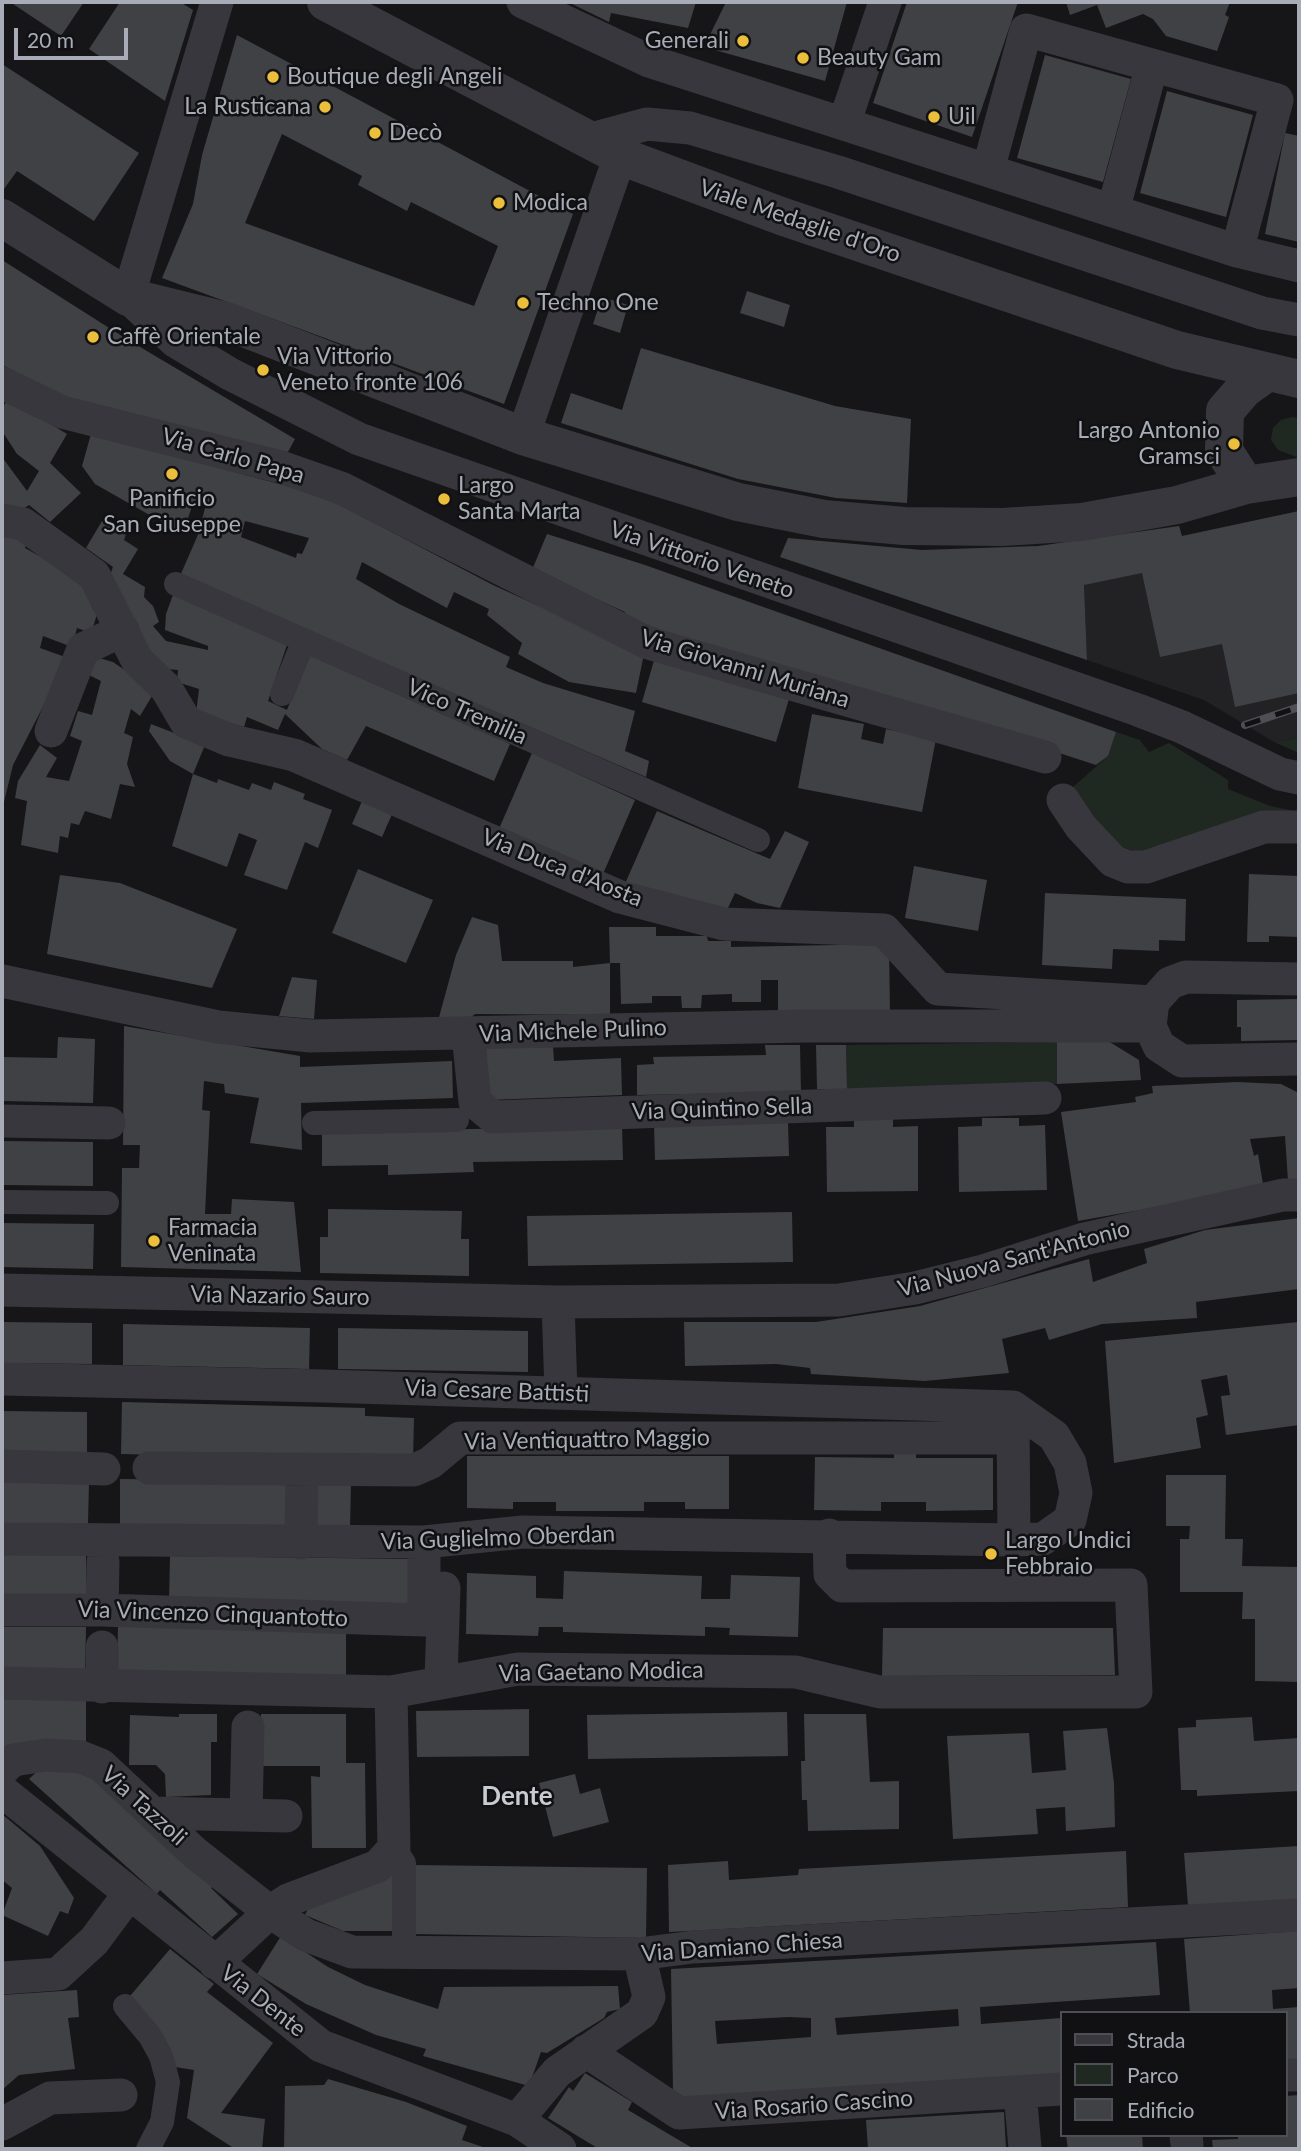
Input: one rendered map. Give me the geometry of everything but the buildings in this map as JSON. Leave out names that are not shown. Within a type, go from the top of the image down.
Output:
[{"type":"street","points":[[128,297],[218,2]]},
{"type":"street","name":"Viale Medaglie d'Oro","points":[[326,2],[604,148],[780,216],[1177,350],[1284,376]]},
{"type":"street","points":[[523,2],[649,61],[1237,251],[1299,266]]},
{"type":"street","points":[[844,124],[885,2]]},
{"type":"street","points":[[988,170],[1026,30],[1277,100],[1237,251]]},
{"type":"street","points":[[1113,211],[1152,65]]},
{"type":"street","points":[[523,436],[604,148],[647,124],[690,128],[838,172],[1262,313],[1299,320]]},
{"type":"street","name":"Via Vittorio Veneto","points":[[2,218],[128,297],[176,341],[230,374],[359,439],[1138,710],[1193,732],[1280,774],[1299,778]]},
{"type":"street","name":"Via Vittorio Veneto","points":[[128,297],[226,321],[523,436],[673,484],[824,519],[904,526],[1003,527],[1082,522],[1177,505],[1246,485],[1299,477]]},
{"type":"street","points":[[1246,485],[1224,451],[1225,411],[1244,389],[1284,376]]},
{"type":"street","name":"Via Carlo Papa","points":[[2,383],[62,412],[281,467],[341,488],[458,548]]},
{"type":"street","points":[[341,488],[359,439]]},
{"type":"street","name":"Via Duca d'Aosta","points":[[2,520],[23,524],[94,575],[136,660],[166,688],[186,722],[229,740],[295,755],[621,897],[724,924],[884,930],[938,989],[1151,1014]]},
{"type":"street","name":"Via Giovanni Muriana","points":[[458,548],[648,643],[1045,757]]},
{"type":"street","name":"Vico Tremilia","points":[[176,584],[758,840]]},
{"type":"street","points":[[51,731],[83,649],[123,630]]},
{"type":"street","points":[[282,694],[304,640]]},
{"type":"street","points":[[1063,800],[1081,827],[1113,861],[1128,867],[1146,867],[1264,827],[1299,827]]},
{"type":"street","points":[[1299,979],[1186,977],[1170,983],[1151,1014],[1159,1046],[1182,1061],[1299,1059]]},
{"type":"street","name":"Via Michele Pulino","points":[[2,981],[218,1027],[311,1036],[803,1026],[1151,1014]]},
{"type":"street","name":"Via Quintino Sella","points":[[468,1034],[474,1102],[493,1117],[1045,1098]]},
{"type":"street","points":[[314,1123],[457,1120]]},
{"type":"street","points":[[2,1121],[109,1123]]},
{"type":"street","name":"Via Nuova Sant'Antonio","points":[[558,1302],[839,1300],[915,1288],[983,1271],[1084,1239],[1283,1195],[1299,1195]]},
{"type":"street","points":[[2,1202],[107,1203]]},
{"type":"street","name":"Via Nazario Sauro","points":[[2,1290],[558,1302]]},
{"type":"street","points":[[558,1302],[561,1392]]},
{"type":"street","name":"Via Cesare Battisti","points":[[2,1379],[561,1392],[1002,1422]]},
{"type":"street","points":[[1002,1422],[1004,1540]]},
{"type":"street","name":"Via Ventiquattro Maggio","points":[[149,1468],[414,1470],[430,1463],[460,1438],[1002,1422]]},
{"type":"street","name":"Via Guglielmo Oberdan","points":[[2,1539],[301,1543],[435,1541],[523,1532],[1043,1539],[1070,1520],[1076,1493],[1070,1463],[1054,1436],[1002,1422]]},
{"type":"street","points":[[2,1466],[104,1469]]},
{"type":"street","points":[[301,1543],[302,1469]]},
{"type":"street","name":"Via Gaetano Modica","points":[[2,1683],[391,1692],[441,1680],[518,1669],[796,1672],[880,1692],[1136,1692],[1131,1585],[842,1587],[830,1574],[829,1535]]},
{"type":"street","points":[[435,1541],[441,1680]]},
{"type":"street","name":"Via Vincenzo Cinquantotto","points":[[2,1610],[103,1610],[424,1620],[435,1541]]},
{"type":"street","points":[[103,1562],[103,1610]]},
{"type":"street","points":[[102,1647],[102,1686]]},
{"type":"street","points":[[391,1692],[394,1848],[404,1863],[404,1954]]},
{"type":"street","points":[[246,1815],[248,1727]]},
{"type":"street","name":"Via Tazzoli","points":[[2,1770],[13,1760],[46,1755],[81,1757],[101,1765],[195,1853],[270,1912]]},
{"type":"street","name":"Via Dente","points":[[2,1791],[321,2046],[517,2120],[560,2149]]},
{"type":"street","points":[[154,1813],[286,1816]]},
{"type":"street","points":[[215,1963],[270,1912],[288,1900],[378,1866],[394,1848]]},
{"type":"street","points":[[2,1978],[58,1974],[94,1941],[129,1894]]},
{"type":"street","name":"Via Damiano Chiesa","points":[[270,1912],[306,1935],[352,1952],[404,1954],[639,1954],[693,1947],[1299,1915]]},
{"type":"street","points":[[517,2120],[558,2072],[642,2013],[649,1997],[639,1954]]},
{"type":"street","points":[[125,2006],[150,2036],[161,2056],[168,2082],[162,2122],[148,2149]]},
{"type":"street","name":"Via Rosario Cascino","points":[[586,2051],[679,2113],[1060,2089]]},
{"type":"street","points":[[1020,2092],[1025,2148]]},
{"type":"street","points":[[2,2124],[50,2098],[121,2095]]},
{"type":"shaded area","points":[[1299,511],[1299,738],[1274,742],[1204,700],[1087,660],[1084,585],[1182,536]]},
{"type":"green space","points":[[1299,418],[1299,458],[1278,450],[1271,440],[1273,428],[1281,420]]},
{"type":"green space","points":[[1116,732],[1140,740],[1149,752],[1169,743],[1228,780],[1228,789],[1270,806],[1299,812],[1151,857],[1111,843],[1072,788],[1108,756]]},
{"type":"green space","points":[[1299,738],[1299,753],[1274,742]]},
{"type":"green space","points":[[1057,1042],[1057,1084],[847,1089],[846,1045]]},
{"type":"railway","points":[[1245,725],[1299,707]]},
{"type":"place","name":"Generali","points":[[743,41]]},
{"type":"place","name":"Beauty Gam","points":[[803,58]]},
{"type":"place","name":"Boutique degli Angeli","points":[[273,77]]},
{"type":"place","name":"La Rusticana","points":[[325,107]]},
{"type":"place","name":"Uil","points":[[934,117]]},
{"type":"place","name":"Decò","points":[[375,133]]},
{"type":"place","name":"Modica","points":[[499,203]]},
{"type":"place","name":"Techno One","points":[[523,303]]},
{"type":"place","name":"Caffè Orientale","points":[[93,337]]},
{"type":"place","name":"Via Vittorio Veneto fronte 106","points":[[263,370]]},
{"type":"place","name":"Largo Antonio Gramsci","points":[[1234,444]]},
{"type":"place","name":"Panificio San Giuseppe","points":[[172,474]]},
{"type":"place","name":"Largo Santa Marta","points":[[444,499]]},
{"type":"place","name":"Farmacia Veninata","points":[[154,1241]]},
{"type":"place","name":"Largo Undici Febbraio","points":[[991,1554]]},
{"type":"district","name":"Dente","points":[[517,1797]]}]
